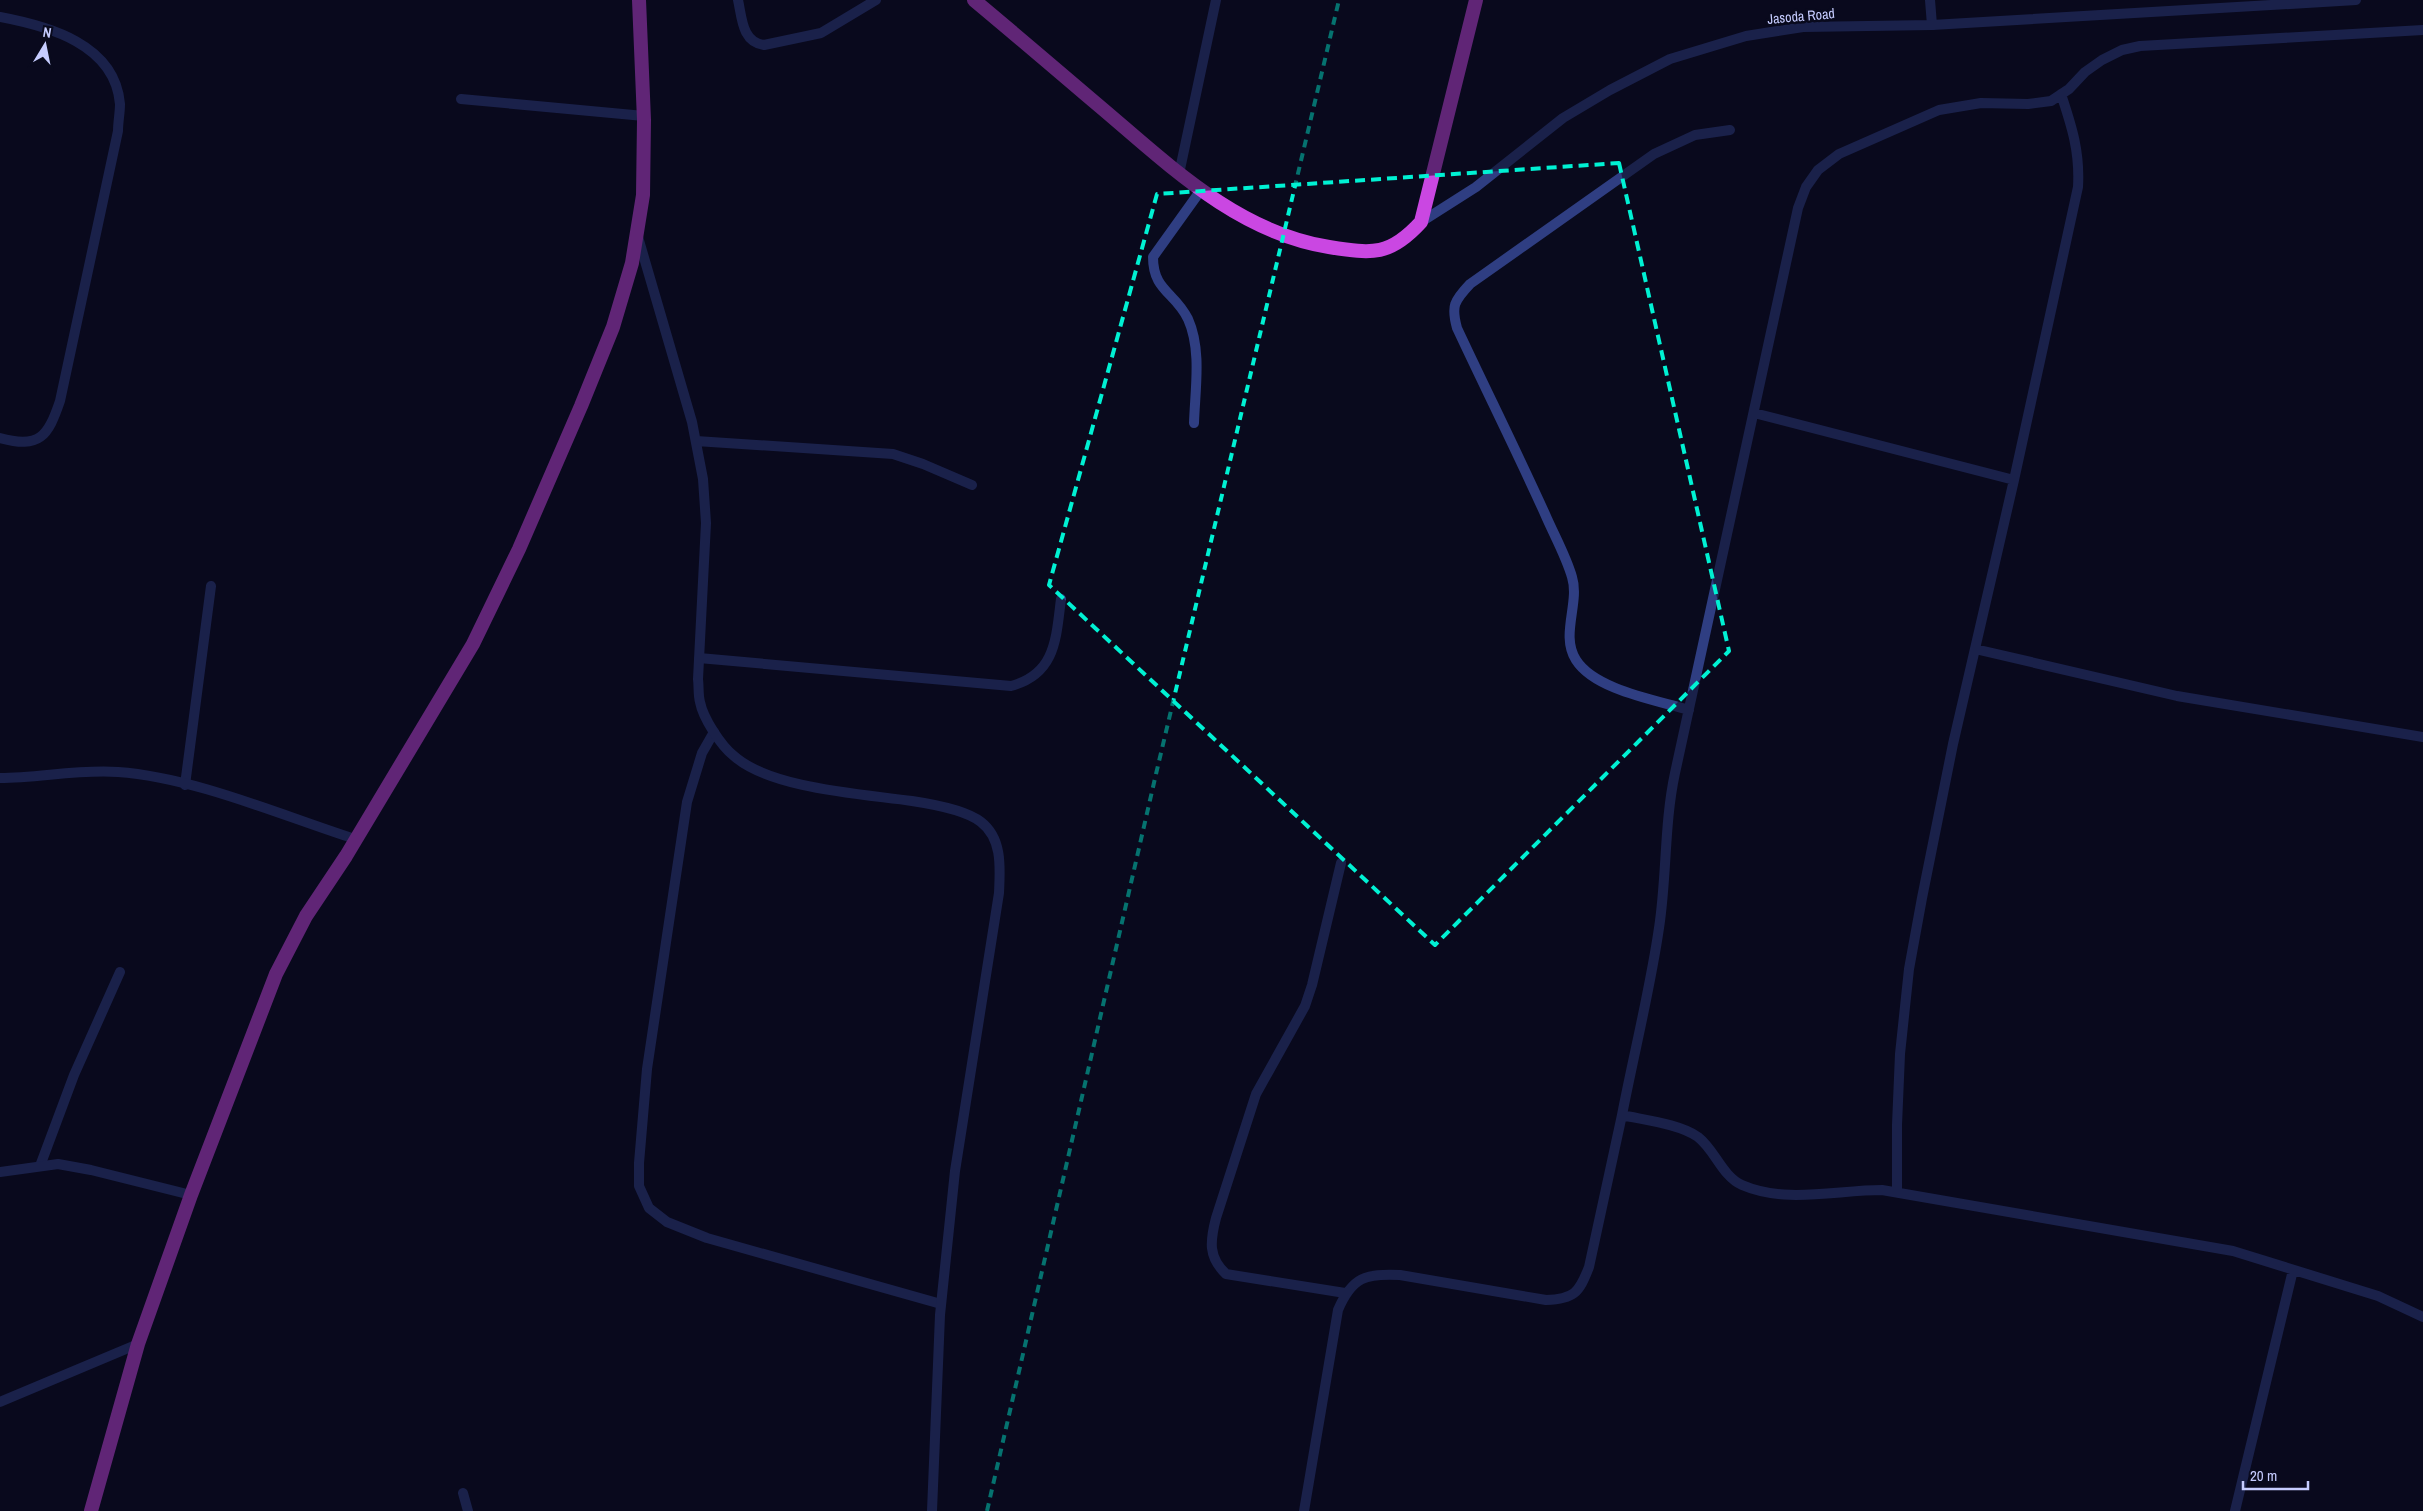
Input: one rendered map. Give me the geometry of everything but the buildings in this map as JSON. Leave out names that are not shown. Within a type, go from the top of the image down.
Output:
[{"type":"highway","points":[[92,1511],[138,1344],[191,1195],[276,974],[306,916],[356,839],[473,644],[519,549],[582,406],[613,327],[632,263],[643,195],[644,116],[639,0]]},
{"type":"highway","points":[[974,0],[1179,174],[1245,220],[1283,236],[1309,244],[1362,252],[1384,250],[1404,241],[1421,222],[1476,0]]},
{"type":"street","points":[[738,0],[749,39],[757,44],[764,45],[821,33],[876,0]]},
{"type":"street","points":[[1179,174],[1216,0]]},
{"type":"street","points":[[1930,0],[1932,25]]},
{"type":"street","name":"Jasoda Road","points":[[1421,222],[1476,187],[1562,118],[1610,90],[1670,59],[1746,36],[1803,27],[1932,25],[2356,0]]},
{"type":"street","points":[[0,17],[29,22],[59,31],[87,48],[114,82],[120,104],[118,131],[60,401],[55,416],[43,436],[29,442],[0,438]]},
{"type":"street","points":[[1304,1511],[1338,1310],[1345,1293],[1361,1278],[1379,1274],[1400,1276],[1546,1300],[1562,1299],[1573,1295],[1582,1285],[1589,1267],[1622,1115],[1659,928],[1665,879],[1668,805],[1798,208],[1806,187],[1818,170],[1839,154],[1939,110],[1981,103],[2028,104],[2051,101],[2102,60],[2122,50],[2140,46],[2423,30]]},
{"type":"street","points":[[1897,1192],[1900,1054],[1909,970],[1953,744],[2014,480],[2078,187],[2080,162],[2076,142],[2061,94]]},
{"type":"street","points":[[461,99],[644,116]]},
{"type":"street","points":[[1689,710],[1605,684],[1587,672],[1576,659],[1571,643],[1570,623],[1574,598],[1573,578],[1536,494],[1457,328],[1453,312],[1459,296],[1470,284],[1654,154],[1695,135],[1730,130]]},
{"type":"street","points":[[1194,423],[1196,364],[1194,341],[1188,320],[1178,304],[1157,281],[1153,270],[1153,257],[1202,190]]},
{"type":"street","points":[[637,233],[696,441],[703,479],[706,523],[699,658],[700,704],[714,732],[734,757],[762,772],[798,784],[930,804],[958,812],[981,822],[995,839],[1000,861],[999,892],[955,1171],[941,1304],[932,1511]]},
{"type":"street","points":[[1754,413],[2014,480]]},
{"type":"street","points":[[696,441],[893,454],[923,464],[972,486]]},
{"type":"street","points":[[185,785],[211,586]]},
{"type":"street","points":[[699,658],[1012,686],[1036,675],[1047,660],[1054,646],[1061,599]]},
{"type":"street","points":[[1975,649],[2177,696],[2423,737]]},
{"type":"street","points":[[714,732],[702,752],[687,802],[647,1069],[639,1163],[639,1186],[649,1208],[667,1222],[707,1238],[941,1304]]},
{"type":"street","points":[[0,778],[70,772],[118,772],[185,785],[356,839]]},
{"type":"street","points":[[1340,862],[1310,992],[1296,1026],[1256,1094],[1216,1218],[1212,1234],[1212,1250],[1216,1264],[1226,1274],[1345,1293]]},
{"type":"street","points":[[40,1166],[74,1075],[120,972]]},
{"type":"street","points":[[1622,1115],[1688,1131],[1700,1138],[1734,1179],[1740,1184],[1756,1190],[1784,1195],[1820,1195],[1852,1190],[1882,1190],[2233,1251],[2378,1296],[2423,1317]]},
{"type":"street","points":[[0,1172],[58,1164],[91,1170],[191,1195]]},
{"type":"street","points":[[2235,1511],[2292,1270]]},
{"type":"street","points":[[0,1402],[138,1344]]},
{"type":"street","points":[[463,1493],[468,1511]]},
{"type":"highlighted area","points":[[1619,163],[1729,651],[1435,945],[1049,585],[1157,194]]},
{"type":"railway","points":[[987,1511],[1156,774],[1339,0]]}]
